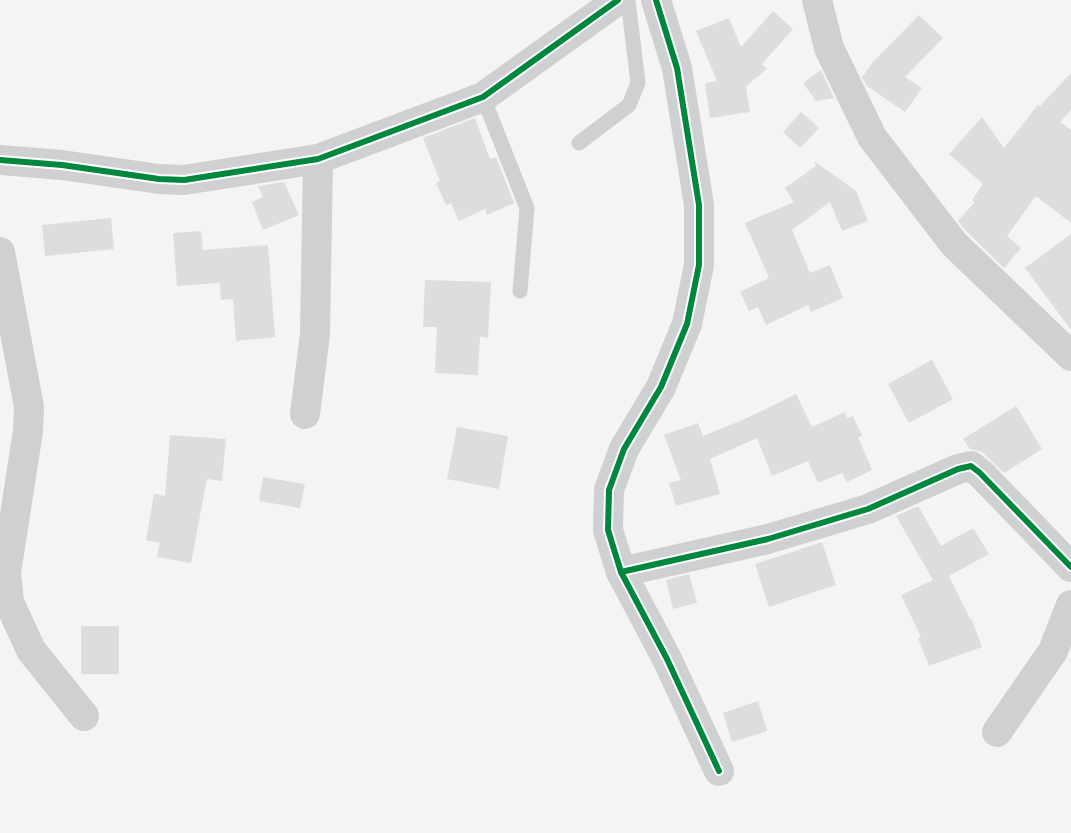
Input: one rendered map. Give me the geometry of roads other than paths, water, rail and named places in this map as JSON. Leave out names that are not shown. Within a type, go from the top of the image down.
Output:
[{"type":"street","points":[[0,160],[184,180],[318,159],[483,97],[618,0]]},
{"type":"street","points":[[656,0],[677,68],[698,194],[699,266],[687,324],[661,387],[624,449],[609,490],[608,530],[621,572],[667,658],[719,771]]},
{"type":"street","points":[[817,0],[829,48],[872,137],[954,244],[1071,356]]},
{"type":"street","points":[[305,414],[315,334],[318,159]]},
{"type":"street","points":[[0,252],[29,407],[28,431],[3,577],[9,602],[31,651],[84,716]]},
{"type":"street","points":[[621,572],[768,539],[868,509],[958,469],[971,466],[1071,567]]},
{"type":"street","points":[[997,732],[1053,651],[1071,605]]},
{"type":"lane","points":[[579,142],[628,105],[638,83],[628,0]]},
{"type":"lane","points":[[483,97],[527,208],[520,291]]}]
